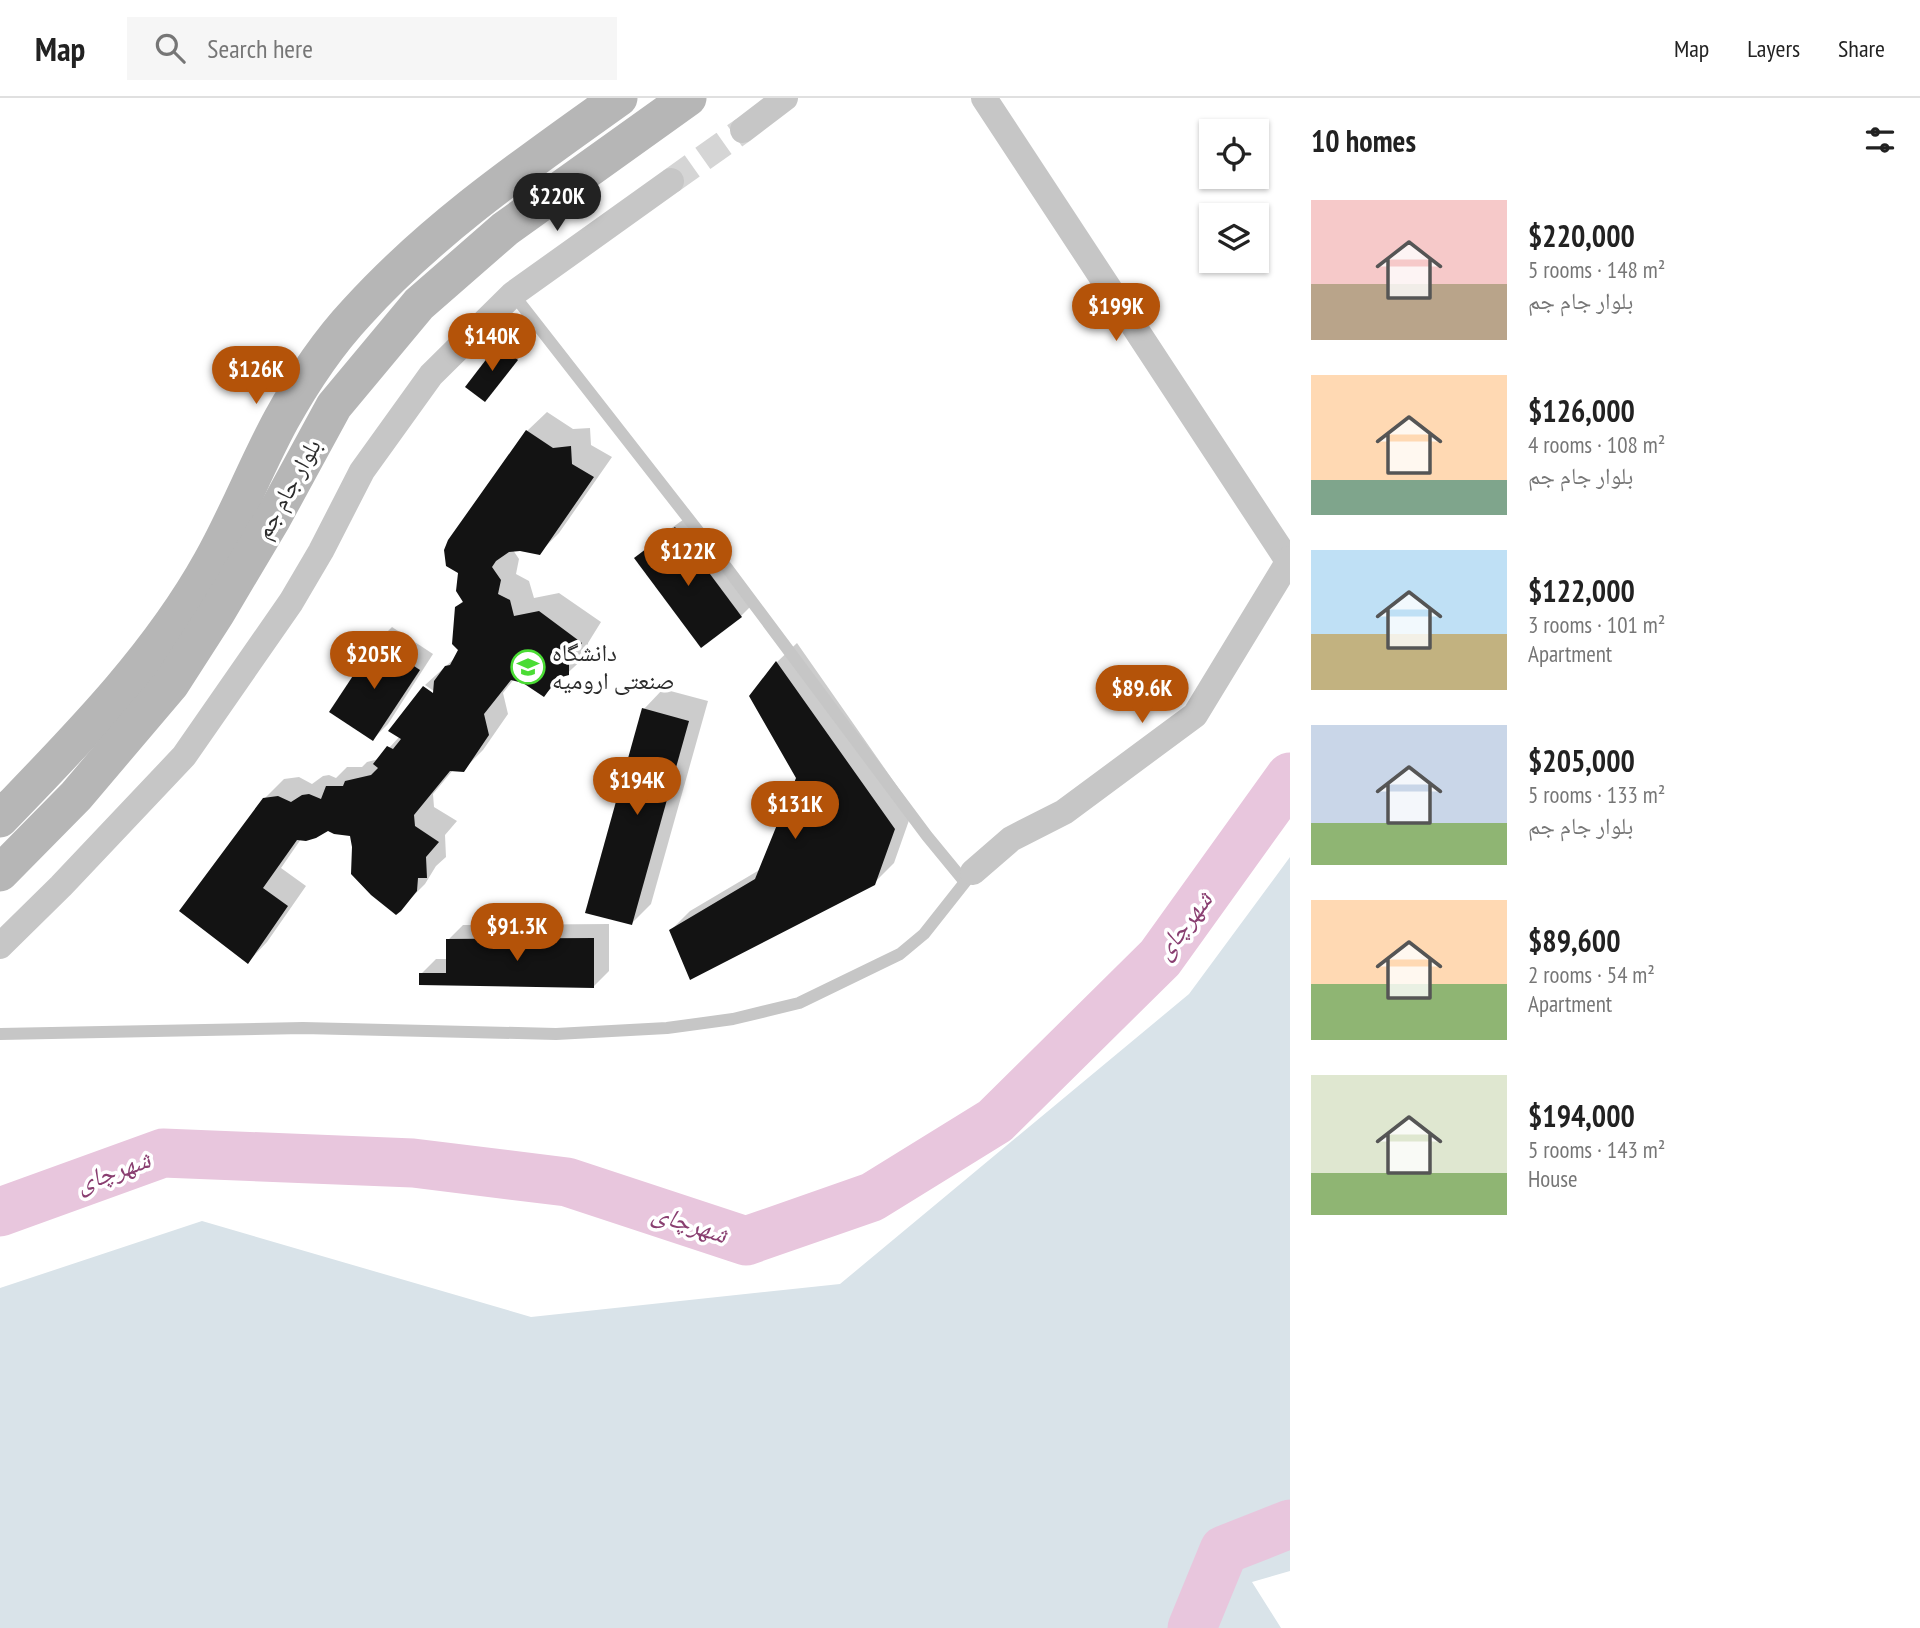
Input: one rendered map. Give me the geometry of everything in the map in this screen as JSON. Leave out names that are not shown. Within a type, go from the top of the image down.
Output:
[{"type":"main road","name":"بلوار جام جم","points":[[0,819],[77,739],[169,629],[211,562],[282,419],[316,364],[356,312],[499,183],[619,98]]},
{"type":"main road","name":"بلوار جام جم","points":[[0,873],[76,796],[171,684],[266,530],[334,406],[419,304],[505,229],[688,98]]},
{"type":"street","points":[[743,130],[785,98]]},
{"type":"street","points":[[968,876],[1010,839],[1064,812],[1195,715],[1289,560],[984,98]]},
{"type":"street","points":[[0,946],[184,756],[216,706],[291,602],[362,471],[431,375],[513,294],[671,181]]},
{"type":"lane","points":[[0,1034],[303,1028],[556,1034],[667,1028],[733,1019],[799,1003],[900,954],[924,934],[968,876],[920,826],[727,568],[513,294]]},
{"type":"shaded area","points":[[1290,857],[1290,1571],[1252,1582],[1281,1628],[0,1628],[0,1288],[202,1221],[531,1317],[840,1284],[1189,994]]},
{"type":"building","points":[[498,344],[518,360],[485,402],[465,387]]},
{"type":"building","points":[[526,430],[553,448],[571,446],[572,464],[594,477],[540,555],[509,552],[492,567],[501,580],[498,594],[510,600],[514,616],[539,611],[582,643],[569,664],[569,675],[558,678],[544,697],[523,683],[511,680],[484,714],[489,735],[464,772],[450,771],[414,815],[415,826],[439,842],[426,857],[427,878],[418,878],[417,891],[401,911],[396,915],[351,874],[350,836],[328,831],[306,841],[297,840],[263,888],[288,906],[248,964],[179,911],[263,798],[278,796],[291,802],[309,794],[321,799],[326,786],[343,786],[345,781],[371,775],[378,768],[373,764],[387,746],[393,749],[401,739],[388,731],[423,686],[433,693],[434,681],[445,666],[450,665],[458,650],[452,644],[455,607],[463,602],[456,591],[458,573],[446,566],[444,550],[448,540]]},
{"type":"building","points":[[675,527],[742,617],[701,648],[634,558]]},
{"type":"building","points":[[376,641],[420,670],[373,741],[329,712]]},
{"type":"building","points":[[776,661],[895,829],[875,885],[690,980],[669,930],[755,879],[796,778],[749,696]]},
{"type":"building","points":[[642,708],[689,721],[632,925],[585,913]]},
{"type":"building","points":[[594,938],[594,988],[419,985],[419,973],[446,973],[446,939]]},
{"type":"waterway","name":"شهرچای","points":[[0,1212],[163,1153],[413,1163],[567,1182],[746,1241],[872,1197],[995,1121],[1160,958],[1290,777]]},
{"type":"waterway","points":[[1192,1628],[1224,1550],[1290,1524]]},
{"type":"tunnel","points":[[671,181],[743,130]]},
{"type":"place","name":"دانشگاه صنعتی ارومیه","points":[[528,667]]}]
